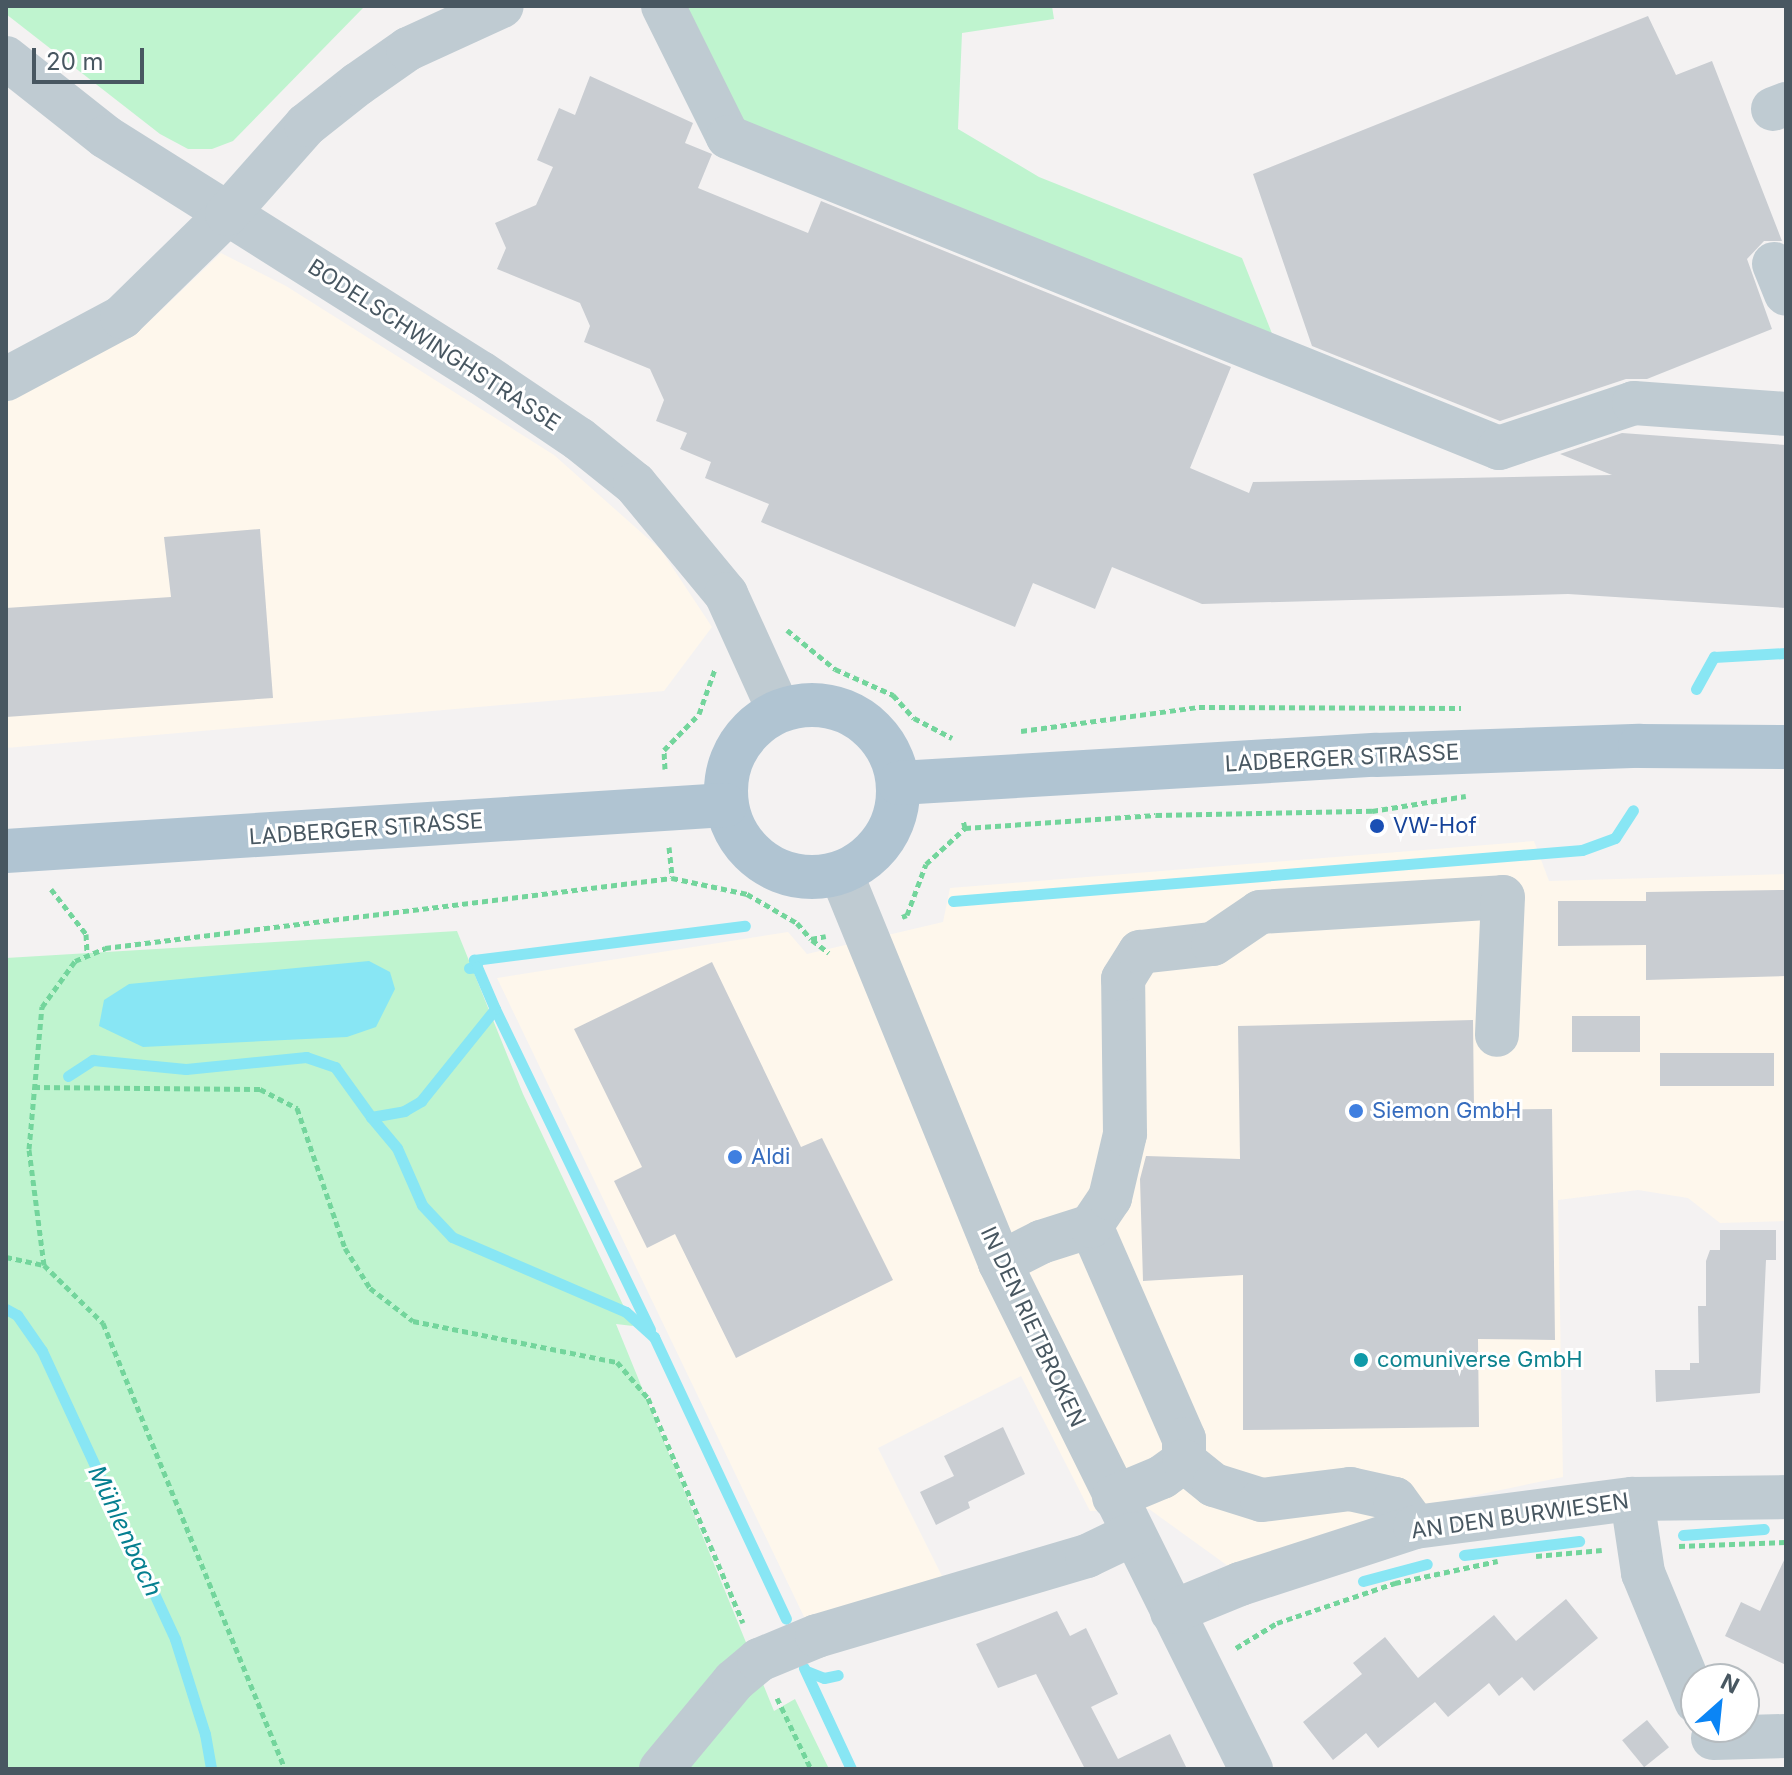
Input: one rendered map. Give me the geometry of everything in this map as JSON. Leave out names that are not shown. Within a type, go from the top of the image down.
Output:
[{"type":"main road","points":[[805,704],[832,706],[857,717],[878,734],[892,757],[899,783],[897,812],[886,838],[866,860],[841,873],[816,878],[768,866],[734,829],[726,805],[726,782],[742,739],[779,711],[805,704]]},
{"type":"main road","name":"LADBERGER STRASSE","points":[[899,783],[1376,755],[1640,746],[1786,747]]},
{"type":"main road","name":"LADBERGER STRASSE","points":[[21,850],[726,805]]},
{"type":"street","points":[[6,379],[122,317],[227,214],[306,125],[358,84],[408,49],[502,6]]},
{"type":"street","points":[[663,6],[728,137],[1499,448],[1634,403],[1786,414]]},
{"type":"street","name":"BODELSCHWINGHSTRASSE","points":[[6,58],[106,137],[494,381],[579,439],[635,484],[726,594],[779,711]]},
{"type":"street","name":"IN DEN RIETBROKEN","points":[[841,873],[1000,1263],[1251,1769]]},
{"type":"street","points":[[1000,1263],[1041,1242],[1091,1226],[1110,1198],[1125,1134],[1123,979],[1140,952],[1213,944],[1260,912],[1503,897],[1497,1035]]},
{"type":"street","points":[[1091,1226],[1184,1439],[1184,1461]]},
{"type":"street","points":[[661,1769],[734,1681],[759,1660],[817,1636],[1087,1556],[1162,1477],[1184,1461]]},
{"type":"street","points":[[1184,1461],[1214,1485],[1262,1500],[1350,1489],[1395,1499],[1415,1527]]},
{"type":"street","name":"AN DEN BURWIESEN","points":[[1172,1612],[1240,1584],[1415,1527],[1632,1499],[1786,1497]]},
{"type":"street","points":[[1632,1499],[1639,1547],[1664,1633],[1680,1667]]},
{"type":"street","points":[[1760,1735],[1786,1736]]},
{"type":"path","points":[[965,828],[1156,815],[1372,811],[1480,794]]},
{"type":"path","points":[[21,850],[86,934],[87,956]]},
{"type":"path","points":[[44,1265],[29,1149],[42,1007],[75,961],[87,956],[166,939],[672,878],[747,894],[797,923],[811,939],[862,928]]},
{"type":"path","points":[[34,1087],[260,1089],[297,1108],[345,1248],[370,1288],[413,1321],[617,1362],[648,1398],[759,1660],[811,1769]]},
{"type":"path","points":[[6,1257],[44,1265],[103,1323],[285,1769]]},
{"type":"path","points":[[1533,1556],[1639,1547],[1786,1542]]},
{"type":"path","points":[[1201,1669],[1277,1623],[1395,1583],[1505,1560]]},
{"type":"shaded area","points":[[221,253],[286,286],[554,455],[661,550],[712,627],[664,691],[6,748],[6,399],[135,335]]},
{"type":"shaded area","points":[[1534,841],[1549,881],[1786,874],[1786,1221],[1720,1223],[1688,1198],[1638,1190],[1558,1200],[1563,1477],[1385,1514],[1228,1566],[1149,1509],[1090,1511],[1021,1376],[878,1448],[945,1582],[807,1623],[497,978],[788,932],[807,954],[943,922],[950,888]]},
{"type":"green space","points":[[8,6],[363,8],[233,141],[212,149],[188,149],[160,134],[6,14]]},
{"type":"green space","points":[[672,6],[1052,6],[1054,19],[962,33],[958,129],[1039,177],[1242,258],[1279,351],[733,126]]},
{"type":"green space","points":[[457,931],[523,1094],[633,1326],[616,1324],[774,1711],[795,1699],[829,1769],[6,1769],[6,958]]},
{"type":"water","points":[[369,961],[390,972],[395,989],[376,1027],[347,1037],[143,1047],[99,1026],[104,1000],[129,984]]},
{"type":"building","points":[[1648,16],[1676,75],[1712,61],[1782,241],[1764,241],[1747,259],[1772,329],[1647,379],[1626,379],[1500,421],[1312,346],[1253,174]]},
{"type":"building","points":[[590,76],[693,123],[685,143],[712,154],[698,188],[808,233],[821,201],[1231,367],[1190,468],[1249,493],[1253,482],[1612,475],[1560,454],[1622,433],[1786,445],[1786,608],[1568,594],[1202,604],[1112,567],[1095,609],[1033,583],[1015,627],[761,522],[769,504],[705,478],[711,462],[680,449],[687,433],[656,421],[664,400],[650,369],[584,342],[590,326],[580,303],[497,269],[506,248],[495,223],[536,205],[553,167],[537,160],[559,108],[575,115]]},
{"type":"building","points":[[260,529],[273,698],[6,717],[6,608],[171,597],[164,537]]},
{"type":"building","points":[[1786,890],[1786,976],[1646,980],[1646,945],[1558,946],[1558,901],[1646,901],[1646,892]]},
{"type":"building","name":"Aldi","points":[[712,962],[801,1147],[822,1138],[893,1280],[736,1358],[675,1234],[647,1248],[614,1181],[642,1167],[574,1029]]},
{"type":"building","points":[[1572,1016],[1640,1016],[1640,1052],[1572,1052]]},
{"type":"building","points":[[1473,1020],[1474,1110],[1552,1109],[1555,1340],[1478,1339],[1479,1427],[1243,1430],[1243,1275],[1143,1281],[1140,1179],[1146,1156],[1240,1159],[1238,1026]]},
{"type":"building","points":[[1660,1053],[1774,1053],[1774,1086],[1660,1086]]},
{"type":"building","points":[[1720,1230],[1776,1230],[1776,1260],[1766,1260],[1760,1393],[1656,1402],[1655,1370],[1690,1370],[1690,1363],[1699,1363],[1698,1306],[1706,1306],[1706,1261],[1710,1250],[1720,1250]]},
{"type":"building","points":[[1003,1427],[1025,1474],[968,1502],[970,1508],[936,1525],[920,1492],[954,1476],[944,1456]]},
{"type":"building","points":[[1786,1556],[1786,1665],[1725,1636],[1741,1602],[1760,1611]]},
{"type":"building","points":[[1566,1599],[1598,1638],[1534,1691],[1522,1677],[1499,1696],[1489,1683],[1448,1717],[1435,1702],[1378,1748],[1366,1733],[1333,1760],[1303,1722],[1362,1674],[1353,1663],[1385,1637],[1418,1678],[1494,1615],[1516,1641]]},
{"type":"building","points":[[1057,1611],[1070,1636],[1086,1628],[1118,1694],[1091,1707],[1118,1759],[1170,1734],[1187,1769],[1085,1769],[1036,1674],[998,1688],[976,1644]]},
{"type":"building","points":[[1647,1720],[1669,1747],[1644,1767],[1622,1740]]},
{"type":"waterway","points":[[1696,689],[1714,657],[1786,653]]},
{"type":"waterway","points":[[953,901],[1582,850],[1615,838],[1633,810]]},
{"type":"waterway","points":[[469,968],[477,967],[474,960],[745,926]]},
{"type":"waterway","points":[[68,1076],[93,1060],[186,1069],[306,1057],[335,1067],[371,1117],[404,1111],[421,1101],[495,1009],[477,967]]},
{"type":"waterway","points":[[495,1009],[650,1329]]},
{"type":"waterway","points":[[371,1117],[397,1148],[422,1205],[452,1237],[626,1312],[654,1337],[786,1619]]},
{"type":"waterway","name":"Mühlenbach","points":[[6,1309],[17,1315],[42,1351],[175,1639],[205,1734],[211,1769]]},
{"type":"waterway","points":[[1683,1535],[1764,1529]]},
{"type":"waterway","points":[[1464,1555],[1579,1541]]},
{"type":"waterway","points":[[1363,1581],[1427,1564]]},
{"type":"waterway","points":[[804,1668],[851,1769]]},
{"type":"waterway","points":[[806,1671],[824,1678],[838,1675]]},
{"type":"place","name":"VW-Hof","points":[[1377,826]]},
{"type":"place","name":"Siemon GmbH","points":[[1356,1111]]},
{"type":"place","name":"Aldi","points":[[735,1157]]},
{"type":"place","name":"comuniverse GmbH","points":[[1361,1360]]}]
